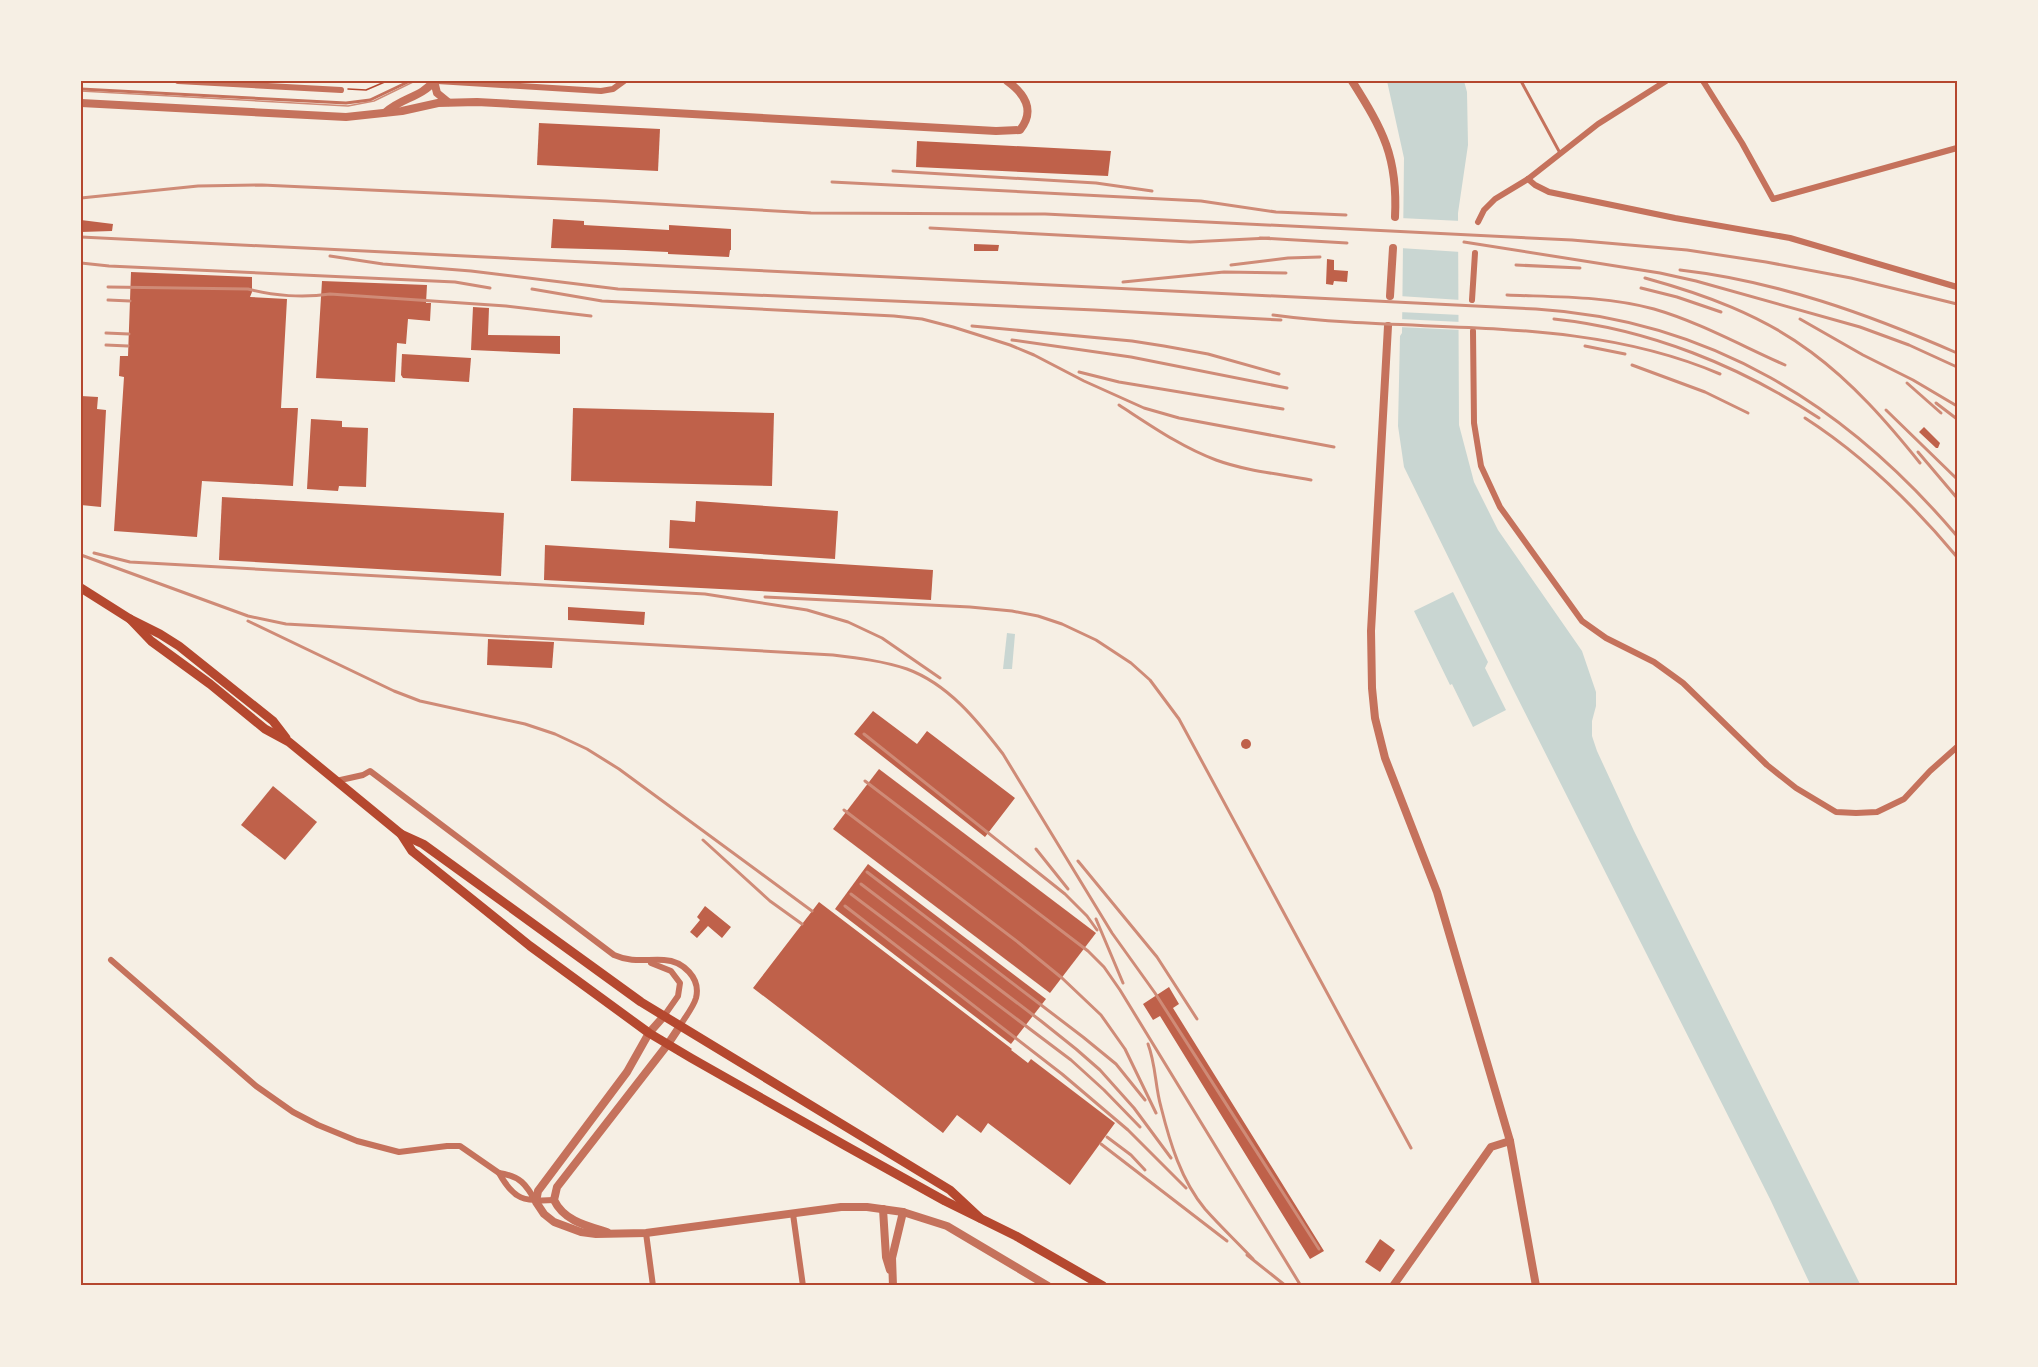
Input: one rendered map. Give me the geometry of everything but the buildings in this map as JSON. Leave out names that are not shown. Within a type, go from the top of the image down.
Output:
[{"type":"main road","points":[[81,588],[130,619],[160,634],[216,674],[273,721],[289,742],[401,834],[423,844],[576,957],[680,1026],[950,1190],[980,1218]]},
{"type":"main road","points":[[401,834],[412,851],[530,946],[650,1033],[945,1201],[1103,1286]]},
{"type":"street","points":[[178,81],[341,90]]},
{"type":"street","points":[[435,81],[437,93],[448,102]]},
{"type":"street","points":[[386,112],[395,103],[425,90],[435,81],[601,91],[613,89],[624,81]]},
{"type":"street","points":[[81,103],[346,117],[448,102],[716,114],[974,130],[1020,130],[1025,122],[1026,102],[1021,92],[1007,81]]},
{"type":"street","points":[[1352,81],[1387,144],[1395,179],[1395,217]]},
{"type":"street","points":[[1478,222],[1490,203],[1528,179],[1598,124],[1666,81]]},
{"type":"street","points":[[1703,81],[1773,198],[1957,148]]},
{"type":"street","points":[[1528,179],[1549,192],[1675,218],[1785,237],[1957,287]]},
{"type":"street","points":[[1390,296],[1394,248]]},
{"type":"street","points":[[1472,300],[1475,253]]},
{"type":"street","points":[[1388,326],[1371,631],[1371,679],[1375,718],[1385,758],[1437,892],[1510,1141],[1536,1286]]},
{"type":"street","points":[[1473,331],[1473,403],[1476,443],[1481,466],[1507,517],[1582,621],[1654,662],[1683,683],[1767,765],[1796,788],[1836,812],[1877,812],[1904,799],[1957,747]]},
{"type":"street","points":[[336,781],[363,775],[370,771],[614,955],[666,968],[675,974],[680,983],[678,996],[650,1033],[631,1066],[543,1182],[537,1191],[536,1202]]},
{"type":"street","points":[[111,960],[256,1086],[293,1112],[357,1141],[399,1152],[460,1146],[499,1173],[511,1175],[526,1184],[549,1219],[567,1228],[596,1234],[646,1233],[841,1207],[883,1209],[903,1212],[947,1226],[1048,1286]]},
{"type":"street","points":[[615,1234],[578,1222],[563,1213],[554,1200],[557,1187],[668,1044],[696,996],[695,982],[686,969],[663,960],[647,962]]},
{"type":"street","points":[[1393,1286],[1491,1147],[1510,1141]]},
{"type":"street","points":[[499,1173],[507,1187],[520,1198],[536,1202],[554,1200]]},
{"type":"street","points":[[883,1209],[886,1257],[892,1277]]},
{"type":"street","points":[[893,1286],[892,1258],[903,1212]]},
{"type":"street","points":[[793,1214],[802,1286]]},
{"type":"street","points":[[646,1233],[653,1286]]},
{"type":"lane","points":[[81,89],[353,103],[370,99],[411,81]]},
{"type":"lane","points":[[1521,81],[1560,154]]},
{"type":"path","points":[[349,89],[366,90],[387,81]]},
{"type":"shaded area","points":[[1387,81],[1464,81],[1467,92],[1468,145],[1458,213],[1459,425],[1474,482],[1498,530],[1582,651],[1596,692],[1592,736],[1597,751],[1634,831],[1861,1286],[1811,1286],[1770,1199],[1404,467],[1398,426],[1400,336],[1402,333],[1404,158]]},
{"type":"shaded area","points":[[1453,592],[1488,662],[1485,668],[1506,710],[1473,727],[1414,611]]},
{"type":"shaded area","points":[[1007,633],[1015,634],[1012,669],[1003,669]]},
{"type":"pier","points":[[1400,218],[1461,221],[1461,252],[1400,248]]},
{"type":"pier","points":[[1399,296],[1461,300],[1461,315],[1399,312]]},
{"type":"pier","points":[[1399,319],[1461,322],[1461,330],[1399,327]]},
{"type":"tram line","points":[[81,91],[348,106],[374,101],[415,81]]},
{"type":"railway","points":[[893,171],[1096,183],[1152,191]]},
{"type":"railway","points":[[832,182],[1201,201],[1276,212],[1346,215]]},
{"type":"railway","points":[[81,198],[198,186],[262,185],[811,213],[1045,214],[1572,240],[1687,250],[1766,262],[1851,278],[1957,304]]},
{"type":"railway","points":[[930,228],[1190,242],[1269,238]]},
{"type":"railway","points":[[81,237],[1536,309],[1599,317],[1660,331],[1716,351],[1770,378],[1821,410],[1869,447],[1914,489],[1957,536]]},
{"type":"railway","points":[[1260,238],[1347,243]]},
{"type":"railway","points":[[1464,242],[1660,273],[1696,281],[1860,327],[1909,345],[1957,367]]},
{"type":"railway","points":[[330,256],[383,264],[471,271],[618,289],[1281,320]]},
{"type":"railway","points":[[1231,265],[1288,258],[1320,257]]},
{"type":"railway","points":[[81,263],[455,282],[490,288]]},
{"type":"railway","points":[[1516,265],[1580,268]]},
{"type":"railway","points":[[1680,270],[1751,282],[1821,301],[1856,312],[1957,353]]},
{"type":"railway","points":[[1123,282],[1224,272],[1286,273]]},
{"type":"railway","points":[[1645,278],[1731,307],[1773,327],[1792,339],[1826,364],[1855,390],[1920,463]]},
{"type":"railway","points":[[108,287],[248,289],[289,296],[330,294],[506,306],[591,316]]},
{"type":"railway","points":[[1641,288],[1721,312]]},
{"type":"railway","points":[[532,289],[602,301],[922,319],[1010,345],[1144,408],[1179,418],[1334,447]]},
{"type":"railway","points":[[1507,295],[1599,299],[1654,309],[1704,327],[1785,365]]},
{"type":"railway","points":[[108,300],[130,301]]},
{"type":"railway","points":[[1273,315],[1329,321],[1555,334],[1611,342],[1666,355],[1720,374]]},
{"type":"railway","points":[[1554,319],[1624,331],[1692,353],[1758,382],[1819,418]]},
{"type":"railway","points":[[1800,319],[1957,406]]},
{"type":"railway","points":[[972,326],[1164,346],[1208,354],[1279,374]]},
{"type":"railway","points":[[106,333],[129,334]]},
{"type":"railway","points":[[1012,340],[1131,357],[1287,388]]},
{"type":"railway","points":[[106,345],[128,346]]},
{"type":"railway","points":[[1585,346],[1625,354]]},
{"type":"railway","points":[[1632,365],[1705,392],[1748,413]]},
{"type":"railway","points":[[1079,372],[1119,382],[1283,409]]},
{"type":"railway","points":[[1907,383],[1941,413]]},
{"type":"railway","points":[[1936,403],[1957,419]]},
{"type":"railway","points":[[1119,405],[1154,428],[1203,455],[1251,470],[1311,480]]},
{"type":"railway","points":[[1886,410],[1957,479]]},
{"type":"railway","points":[[1805,418],[1867,464],[1905,499],[1957,557]]},
{"type":"railway","points":[[1918,452],[1957,498]]},
{"type":"railway","points":[[94,553],[130,562],[705,594],[807,610],[848,622],[882,638],[940,678]]},
{"type":"railway","points":[[81,555],[248,616],[286,624],[833,655],[889,664],[922,676],[961,704],[1003,754],[1112,933],[1155,993],[1319,1249]]},
{"type":"railway","points":[[765,597],[1012,611],[1062,624],[1096,640],[1131,663],[1150,680],[1179,719],[1411,1148]]},
{"type":"railway","points":[[248,621],[394,691],[420,701],[525,724],[555,734],[587,749],[619,769],[812,911]]},
{"type":"railway","points":[[864,734],[1065,894],[1087,916],[1097,930]]},
{"type":"railway","points":[[865,781],[1088,951],[1104,967],[1301,1286]]},
{"type":"railway","points":[[844,810],[1019,943],[1062,978],[1101,1015],[1125,1049],[1156,1113]]},
{"type":"railway","points":[[703,840],[770,901],[802,924]]},
{"type":"railway","points":[[1036,849],[1068,889]]},
{"type":"railway","points":[[1078,861],[1157,957],[1197,1019]]},
{"type":"railway","points":[[867,872],[1116,1064],[1145,1100]]},
{"type":"railway","points":[[861,884],[1041,1021],[1100,1070],[1134,1108],[1171,1158]]},
{"type":"railway","points":[[851,894],[1071,1060],[1140,1127]]},
{"type":"railway","points":[[845,906],[1062,1074],[1128,1130],[1186,1188]]},
{"type":"railway","points":[[1096,919],[1123,983]]},
{"type":"railway","points":[[1148,1044],[1164,1121],[1189,1186],[1205,1209],[1253,1259]]},
{"type":"railway","points":[[1107,1137],[1131,1155],[1145,1170]]},
{"type":"railway","points":[[1101,1144],[1227,1241]]},
{"type":"railway","points":[[1247,1255],[1286,1286]]}]
